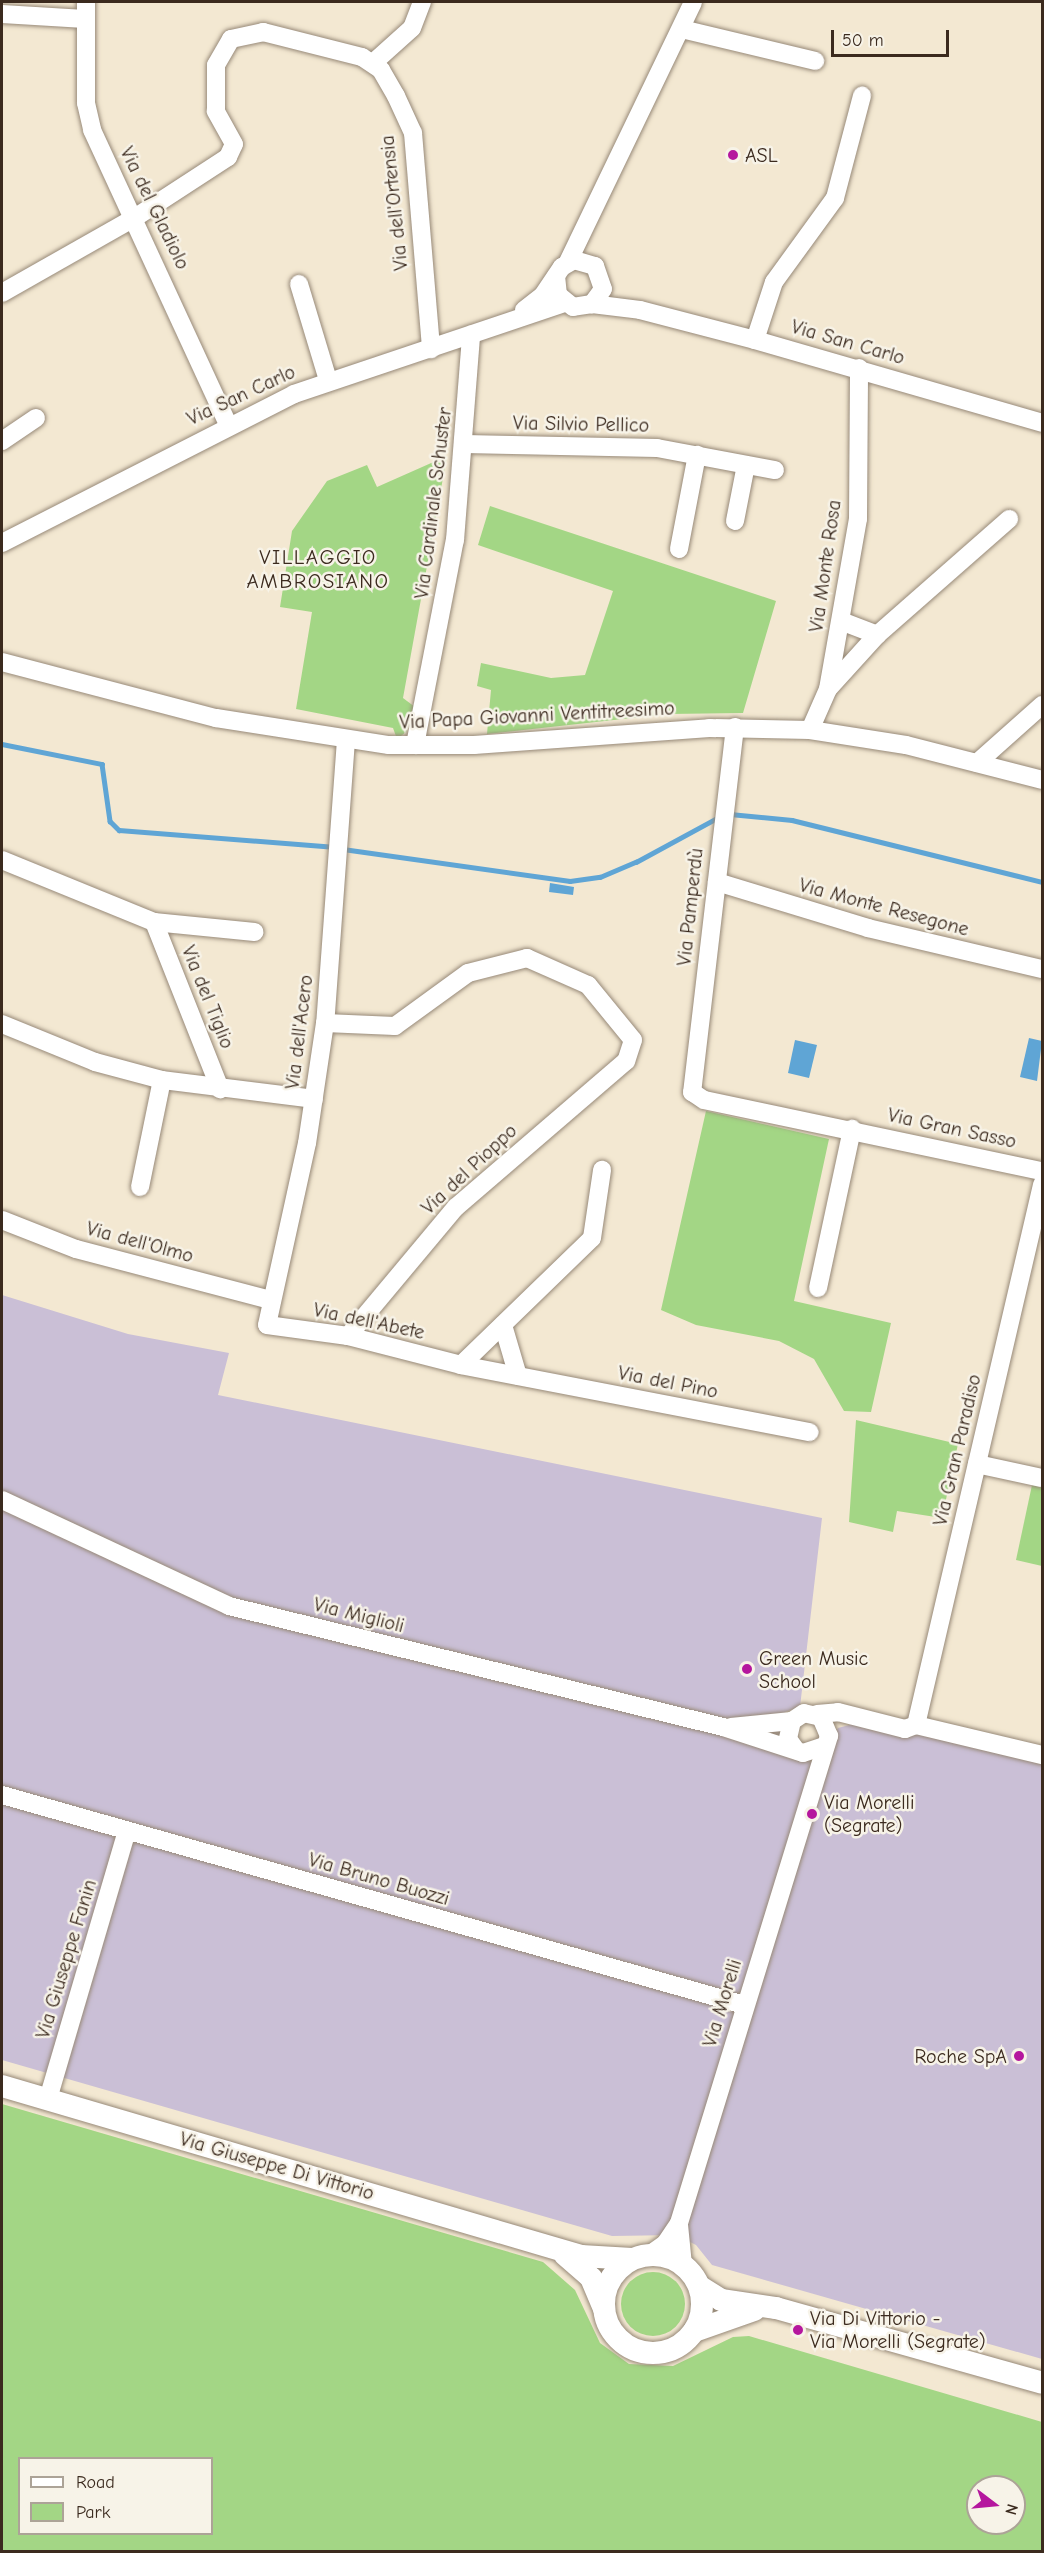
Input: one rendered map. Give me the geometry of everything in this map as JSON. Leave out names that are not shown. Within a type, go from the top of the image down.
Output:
[{"type":"main road","name":"Via Giuseppe Di Vittorio","points":[[2,2086],[599,2260],[641,2257]]},
{"type":"main road","name":"Via Giuseppe Di Vittorio","points":[[553,2246],[591,2278],[604,2308]]},
{"type":"main road","points":[[776,2308],[739,2312],[694,2331],[667,2351],[638,2351],[613,2333],[604,2308],[612,2277],[641,2257],[683,2265],[699,2286],[722,2300],[776,2308],[1042,2384]]},
{"type":"main road","points":[[694,2331],[702,2306],[699,2286]]},
{"type":"street","points":[[2,293],[136,217],[232,153],[233,141],[217,116],[214,90],[217,61],[234,36],[257,31],[287,36],[373,63],[412,28],[422,2]]},
{"type":"street","points":[[578,261],[603,281],[592,304],[578,308],[564,303],[556,290],[556,276],[578,261],[594,202],[693,2]]},
{"type":"street","points":[[2,14],[86,10]]},
{"type":"street","name":"Via del Gladiolo","points":[[86,10],[88,117],[136,217],[228,425]]},
{"type":"street","points":[[682,28],[815,61]]},
{"type":"street","name":"Via dell'Ortensia","points":[[373,63],[413,133],[431,349]]},
{"type":"street","points":[[755,340],[774,282],[835,198],[862,96]]},
{"type":"street","name":"Via San Carlo","points":[[513,318],[539,300],[556,276]]},
{"type":"street","name":"Via San Carlo","points":[[603,281],[640,310]]},
{"type":"street","points":[[299,284],[328,380]]},
{"type":"street","name":"Via San Carlo","points":[[2,543],[228,425],[328,380],[431,349],[513,318],[564,303]]},
{"type":"street","name":"Via San Carlo","points":[[592,304],[640,310],[755,340],[859,368],[1042,423]]},
{"type":"street","name":"Via Cardinale Schuster","points":[[416,745],[455,540],[471,335]]},
{"type":"street","name":"Via Monte Rosa","points":[[810,730],[828,689],[842,621],[858,519],[859,368]]},
{"type":"street","points":[[2,441],[36,417]]},
{"type":"street","name":"Via Silvio Pellico","points":[[464,444],[657,448],[775,470]]},
{"type":"street","points":[[679,549],[697,455]]},
{"type":"street","points":[[735,520],[746,465]]},
{"type":"street","points":[[828,689],[877,635],[1009,519]]},
{"type":"street","points":[[842,621],[877,635]]},
{"type":"street","name":"Via Papa Giovanni Ventitreesimo","points":[[2,662],[216,718],[346,740],[416,745],[735,727],[810,730],[878,739],[1042,780]]},
{"type":"street","points":[[977,763],[1042,705]]},
{"type":"street","name":"Via Pamperdù","points":[[692,1092],[717,882],[722,806],[735,727]]},
{"type":"street","name":"Via dell'Acero","points":[[267,1325],[270,1300],[314,1099],[325,1023],[346,740]]},
{"type":"street","name":"Via del Tiglio","points":[[2,860],[154,922],[255,932]]},
{"type":"street","name":"Via Monte Resegone","points":[[717,882],[868,928],[1042,969]]},
{"type":"street","name":"Via del Tiglio","points":[[154,922],[220,1089]]},
{"type":"street","name":"Via del Pioppo","points":[[325,1023],[395,1026],[468,973],[527,958],[553,965],[588,985],[618,1017],[633,1048],[626,1061],[456,1207],[348,1336]]},
{"type":"street","points":[[2,1024],[95,1062],[162,1080],[314,1099]]},
{"type":"street","points":[[140,1187],[162,1080]]},
{"type":"street","name":"Via Gran Sasso","points":[[692,1092],[704,1100],[852,1129],[1042,1171]]},
{"type":"street","points":[[818,1288],[852,1129]]},
{"type":"street","points":[[461,1365],[592,1238],[602,1170]]},
{"type":"street","name":"Via Gran Paradiso","points":[[916,1725],[1042,1185]]},
{"type":"street","name":"Via dell'Olmo","points":[[2,1220],[76,1249],[270,1300]]},
{"type":"street","name":"Via dell'Abete","points":[[267,1325],[348,1336],[461,1365],[518,1376]]},
{"type":"street","points":[[502,1325],[518,1376]]},
{"type":"street","name":"Via del Pino","points":[[518,1376],[810,1432]]},
{"type":"street","points":[[977,1464],[1042,1478]]},
{"type":"street","name":"Via Miglioli","points":[[2,1500],[219,1603],[723,1727],[800,1752]]},
{"type":"street","points":[[723,1727],[792,1721],[804,1713],[838,1712],[905,1730],[916,1725],[1042,1755]]},
{"type":"street","points":[[817,1714],[827,1741]]},
{"type":"street","points":[[792,1721],[788,1738],[800,1752],[827,1741],[845,1724],[868,1720]]},
{"type":"street","name":"Via Morelli","points":[[641,2257],[665,2244],[679,2223],[807,1795],[827,1741]]},
{"type":"street","name":"Via Morelli","points":[[800,1752],[809,1774],[807,1795]]},
{"type":"street","name":"Via Bruno Buozzi","points":[[2,1796],[744,2005]]},
{"type":"street","name":"Via Giuseppe Fanin","points":[[48,2099],[127,1831]]},
{"type":"street","name":"Via Morelli","points":[[679,2223],[683,2265]]},
{"type":"shaded area","points":[[2,1295],[128,1334],[229,1353],[218,1395],[822,1518],[800,1707],[785,1712],[780,1733],[798,1757],[818,1758],[838,1728],[868,1720],[1042,1762],[1042,2359],[712,2265],[696,2245],[676,2235],[612,2236],[2,2060]]},
{"type":"green space","points":[[447,456],[403,698],[415,707],[406,732],[397,739],[393,728],[296,709],[312,612],[280,607],[292,531],[327,481],[367,465],[377,487]]},
{"type":"green space","points":[[490,506],[776,601],[743,713],[668,714],[487,734],[491,690],[477,686],[481,663],[551,678],[585,675],[613,591],[478,545]]},
{"type":"green space","points":[[706,1111],[829,1139],[794,1301],[891,1323],[871,1412],[844,1411],[814,1359],[779,1341],[696,1325],[661,1310]]},
{"type":"green space","points":[[856,1420],[958,1444],[942,1518],[897,1511],[893,1532],[849,1522]]},
{"type":"green space","points":[[1032,1485],[1042,1487],[1042,1566],[1016,1560]]},
{"type":"green space","points":[[2,2104],[543,2262],[575,2290],[600,2343],[629,2364],[673,2366],[733,2337],[749,2336],[1042,2422],[1042,2551],[2,2551]]},
{"type":"green space","points":[[653,2272],[671,2278],[679,2286],[685,2304],[679,2322],[671,2330],[653,2336],[635,2330],[627,2322],[621,2304],[627,2286],[635,2278]]},
{"type":"water","points":[[550,883],[574,887],[573,895],[549,892]]},
{"type":"water","points":[[1029,1038],[1042,1041],[1037,1081],[1020,1077]]},
{"type":"water","points":[[795,1040],[817,1045],[809,1078],[788,1073]]},
{"type":"waterway","points":[[2,744],[102,764],[110,821],[119,830],[335,847]]},
{"type":"waterway","points":[[730,814],[792,820],[1042,882]]},
{"type":"waterway","points":[[343,849],[570,881],[600,877],[636,862],[719,817]]},
{"type":"place","name":"ASL","points":[[733,155]]},
{"type":"place","name":"Green Music School","points":[[747,1669]]},
{"type":"place","name":"Via Morelli (Segrate)","points":[[812,1814]]},
{"type":"place","name":"Roche SpA","points":[[1019,2056]]},
{"type":"place","name":"Via Di Vittorio - Via Morelli (Segrate)","points":[[798,2330]]},
{"type":"district","name":"VILLAGGIO AMBROSIANO","points":[[318,569]]}]
